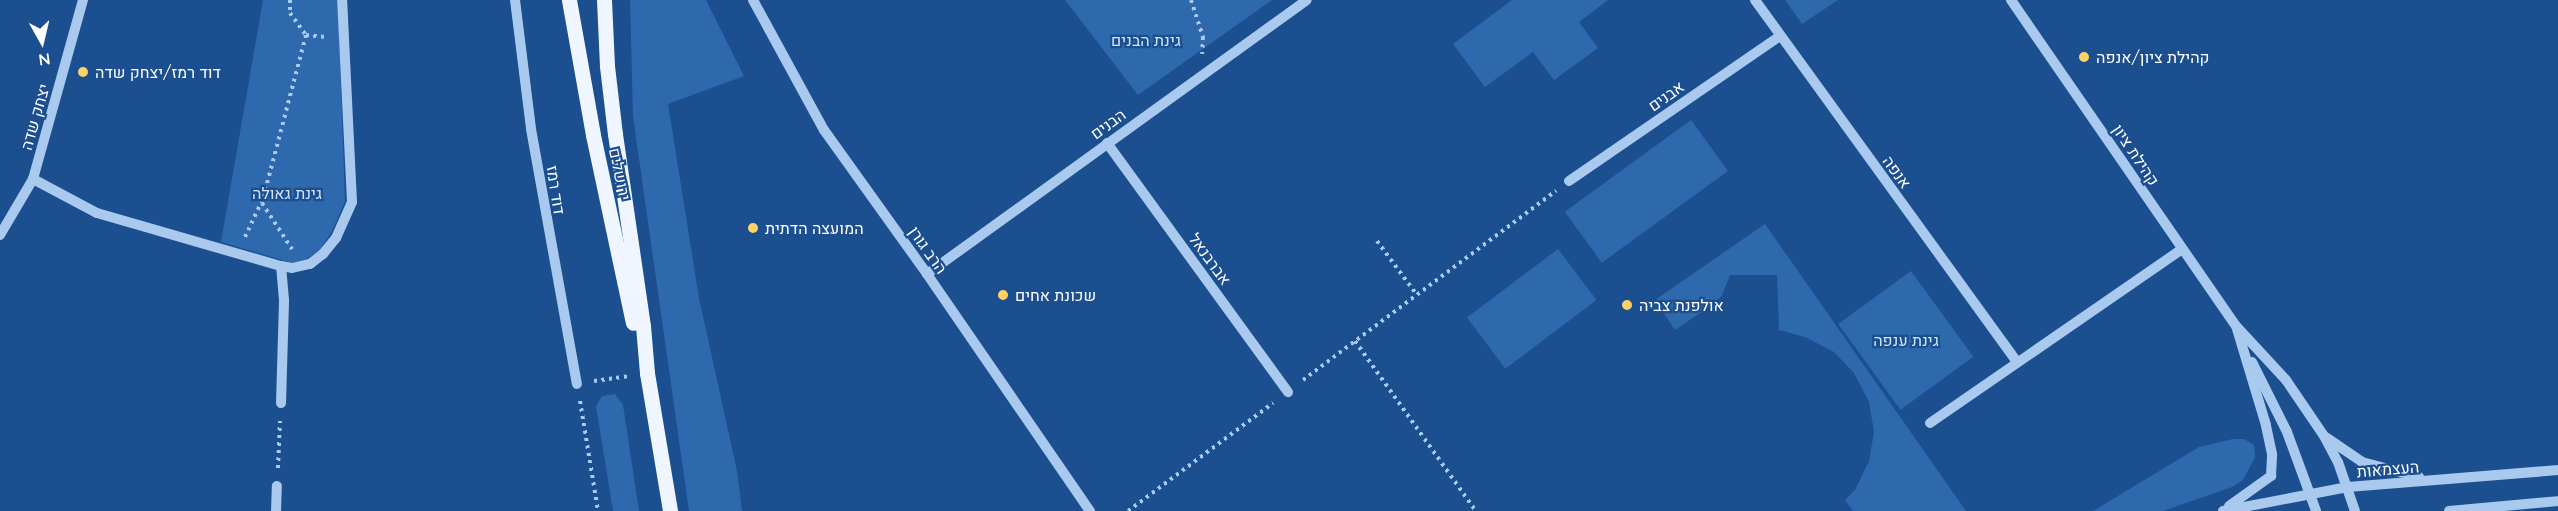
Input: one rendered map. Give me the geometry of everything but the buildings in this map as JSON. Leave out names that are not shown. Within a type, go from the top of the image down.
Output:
[{"type":"main road","name":"ירושלים","points":[[569,0],[595,146],[633,325],[644,354]]},
{"type":"main road","name":"ירושלים","points":[[604,0],[607,66],[643,326],[644,354],[670,511]]},
{"type":"street","name":"יצחק שדה","points":[[0,235],[33,179],[83,0]]},
{"type":"street","points":[[33,179],[97,213],[281,266],[292,268],[302,266],[323,255],[336,238],[352,202],[342,0]]},
{"type":"street","name":"דוד רמז","points":[[515,0],[518,43],[532,141],[577,384]]},
{"type":"street","name":"הרב גורן","points":[[753,0],[824,130],[927,274],[1090,511]]},
{"type":"street","name":"הבנים","points":[[927,274],[1307,0]]},
{"type":"street","name":"אנפה","points":[[1755,0],[2016,360]]},
{"type":"street","name":"קהילת ציון","points":[[2011,0],[2236,326],[2286,380],[2324,436],[2348,487],[2355,511]]},
{"type":"street","name":"אבנים","points":[[1569,181],[1780,36]]},
{"type":"street","name":"אברבנאל","points":[[1107,143],[1288,392]]},
{"type":"street","points":[[1930,423],[2016,360],[2182,249]]},
{"type":"street","points":[[281,266],[284,300],[281,403]]},
{"type":"street","points":[[2222,511],[2259,487],[2271,476],[2272,454],[2266,425],[2236,326]]},
{"type":"street","name":"קהילת ציון","points":[[2236,326],[2287,432],[2316,511]]},
{"type":"street","points":[[2324,436],[2362,462],[2393,472],[2435,479]]},
{"type":"street","name":"העצמאות","points":[[2222,511],[2348,487],[2558,470]]},
{"type":"street","points":[[276,511],[277,486]]},
{"type":"street","points":[[2449,511],[2558,501]]},
{"type":"path","points":[[238,254],[262,203],[306,35],[290,13],[290,0]]},
{"type":"path","points":[[1191,0],[1203,37],[1202,54]]},
{"type":"path","points":[[1128,511],[1558,189]]},
{"type":"path","points":[[262,203],[302,266]]},
{"type":"path","points":[[1377,242],[1417,295]]},
{"type":"path","points":[[1355,341],[1476,511]]},
{"type":"path","points":[[597,511],[577,384],[647,373]]},
{"type":"path","points":[[277,486],[281,403]]},
{"type":"green space","name":"גינת גאולה","points":[[263,0],[338,0],[345,202],[331,233],[319,251],[306,259],[292,263],[221,242]]},
{"type":"green space","points":[[630,0],[706,0],[744,76],[668,104],[699,298],[737,471],[742,511],[689,511],[633,116]]},
{"type":"green space","name":"גינת הבנים","points":[[1065,0],[1272,0],[1138,95]]},
{"type":"green space","points":[[1512,0],[1608,0],[1579,22],[1598,48],[1554,80],[1533,52],[1485,87],[1453,44]]},
{"type":"green space","points":[[1785,0],[1838,0],[1802,24]]},
{"type":"green space","points":[[1691,120],[1728,171],[1602,263],[1565,212]]},
{"type":"green space","points":[[1765,224],[1966,511],[1853,511],[1845,500],[1855,490],[1869,461],[1874,432],[1869,402],[1854,373],[1834,352],[1805,337],[1779,330],[1777,275],[1730,275],[1722,295],[1716,302],[1675,330],[1655,300]]},
{"type":"green space","points":[[1558,249],[1597,300],[1505,369],[1467,318]]},
{"type":"green space","name":"גינת ענפה","points":[[1911,271],[1973,357],[1900,410],[1838,324]]},
{"type":"green space","points":[[615,394],[623,405],[639,511],[613,511],[596,406],[602,396]]},
{"type":"green space","points":[[2233,439],[2244,439],[2254,445],[2255,457],[2243,480],[2232,487],[2163,511],[2093,511],[2199,447]]},
{"type":"place","name":"קהילת ציון/אנפה","points":[[2084,57]]},
{"type":"place","name":"דוד רמז/יצחק שדה","points":[[83,72]]},
{"type":"place","name":"המועצה הדתית","points":[[753,228]]},
{"type":"place","name":"שכונת אחים","points":[[1003,295]]},
{"type":"place","name":"אולפנת צביה","points":[[1627,305]]}]
